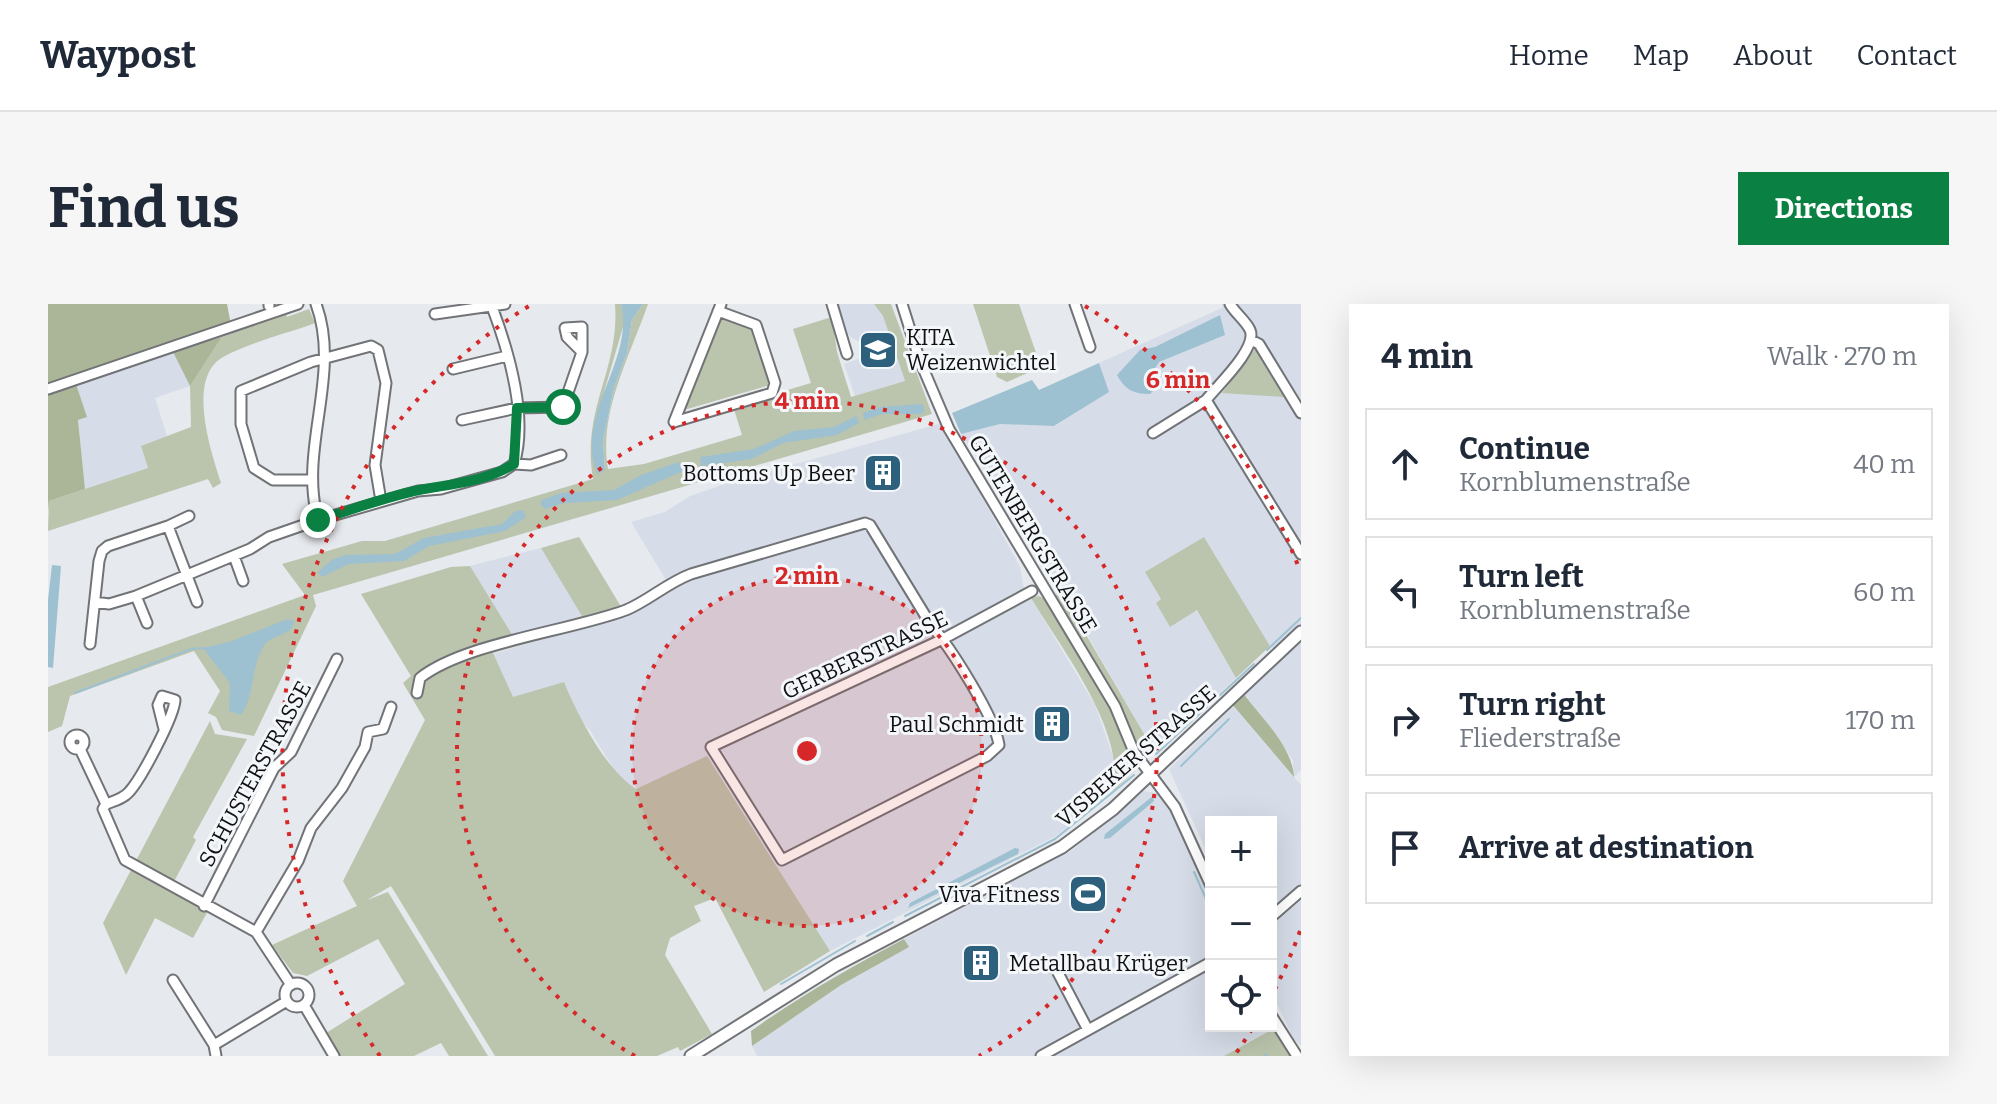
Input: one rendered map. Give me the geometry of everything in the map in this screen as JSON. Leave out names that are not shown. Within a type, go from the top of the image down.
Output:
[{"type":"main road","name":"VISBEKER STRASSE","points":[[691,1056],[836,965],[1062,847],[1113,809],[1301,632]]},
{"type":"street","points":[[48,389],[298,304]]},
{"type":"street","points":[[316,304],[325,338],[326,359],[311,480],[318,520]]},
{"type":"street","points":[[435,314],[505,304]]},
{"type":"street","points":[[832,304],[847,354]]},
{"type":"street","name":"GUTENBERGSTRASSE","points":[[902,304],[920,361],[949,429],[1115,706],[1134,752],[1175,807],[1205,873]]},
{"type":"street","points":[[1075,304],[1090,347]]},
{"type":"street","points":[[1153,433],[1206,400],[1247,350],[1251,340],[1250,329],[1230,304]]},
{"type":"street","points":[[491,305],[507,356],[517,408],[514,464]]},
{"type":"street","points":[[720,308],[756,325],[775,383],[772,393],[674,422],[720,308]]},
{"type":"street","points":[[1251,340],[1259,344],[1301,413]]},
{"type":"street","points":[[311,480],[273,480],[254,468],[243,437],[240,394],[248,386],[371,346],[378,350],[386,383],[375,465],[381,501]]},
{"type":"street","points":[[462,420],[517,408],[563,407],[582,352]]},
{"type":"street","points":[[453,369],[507,356]]},
{"type":"street","points":[[1206,400],[1301,554]]},
{"type":"street","points":[[95,602],[109,604],[136,596],[234,556],[269,537],[318,520],[418,491],[441,489],[502,472],[514,464],[531,465],[561,455]]},
{"type":"street","points":[[90,644],[102,551],[189,516]]},
{"type":"street","points":[[417,693],[420,678],[449,661],[629,609],[669,582],[865,523],[870,525],[943,639]]},
{"type":"street","points":[[168,526],[197,602]]},
{"type":"street","points":[[234,556],[243,581]]},
{"type":"street","name":"GERBERSTRASSE","points":[[943,639],[986,714],[999,745],[987,756],[782,860],[711,747],[943,639],[1032,591]]},
{"type":"street","points":[[136,596],[147,623]]},
{"type":"street","name":"SCHUSTERSTRASSE","points":[[204,906],[274,768],[291,752],[337,659]]},
{"type":"street","points":[[256,932],[298,861],[311,828],[350,775],[365,747],[368,732],[383,729],[391,707]]},
{"type":"street","points":[[164,729],[131,791],[106,804],[103,809],[125,860],[256,932],[291,985]]},
{"type":"street","points":[[80,749],[106,804]]},
{"type":"street","points":[[1277,912],[1301,891]]},
{"type":"street","points":[[1044,964],[1056,969],[1088,1030]]},
{"type":"street","points":[[1041,1056],[1205,965]]},
{"type":"street","points":[[173,980],[215,1051],[287,1001]]},
{"type":"street","points":[[302,984],[307,989],[309,996],[304,1005],[297,1007],[287,1001],[286,991],[291,985],[302,984]]},
{"type":"street","points":[[304,1005],[334,1056]]},
{"type":"street","points":[[1277,1024],[1297,1056]]},
{"type":"shaded area","name":"KITA Weizenwichtel","points":[[838,304],[874,304],[883,316],[905,381],[855,396],[844,364],[864,357],[859,342],[849,336]]},
{"type":"shaded area","points":[[1222,304],[1301,304],[1301,770],[1294,777],[1301,785],[1301,1046],[1293,1038],[1277,1004],[1277,816],[1205,816],[1205,848],[1169,769],[1234,706],[1293,776],[1293,761],[1243,693],[1286,656],[1270,646],[1204,537],[1146,573],[1161,599],[1156,603],[1170,626],[1197,610],[1236,678],[1163,745],[1150,744],[1050,570],[961,434],[1000,424],[1055,426],[1108,392],[1099,363],[1222,308]]},
{"type":"shaded area","points":[[173,352],[190,386],[155,398],[167,436],[141,447],[148,468],[85,489],[78,419],[86,417],[76,384]]},
{"type":"shaded area","points":[[942,423],[1020,567],[1023,585],[1095,705],[1118,771],[1113,791],[1056,836],[830,951],[707,757],[636,789],[620,779],[589,729],[581,722],[564,682],[513,698],[493,654],[616,617],[627,618],[669,585],[631,522],[665,512],[690,496],[725,484]]},
{"type":"shaded area","points":[[541,548],[583,616],[513,636],[470,566]]},
{"type":"shaded area","points":[[1144,791],[1160,794],[1173,810],[1205,879],[1205,1032],[1268,1032],[1224,1056],[757,1056],[752,1046],[841,985],[908,947],[904,939],[1071,851]]},
{"type":"green space","points":[[48,304],[227,304],[231,325],[48,386]]},
{"type":"green space","points":[[615,304],[621,304],[625,320],[593,430],[605,470],[603,441],[614,388],[627,353],[632,320],[643,304],[648,304],[612,406],[606,448],[608,469],[644,464],[742,435],[733,406],[811,383],[793,329],[832,317],[837,352],[851,397],[905,381],[883,316],[874,304],[891,304],[932,414],[313,595],[316,606],[254,736],[222,730],[216,717],[208,713],[220,691],[194,651],[70,696],[62,726],[48,732],[48,687],[305,595],[282,564],[362,541],[385,541],[593,479],[592,431],[612,349]]},
{"type":"green space","points":[[973,304],[1019,304],[1041,367],[1007,382],[997,377]]},
{"type":"green space","points":[[309,309],[315,323],[234,352],[212,367],[203,398],[204,416],[221,483],[213,488],[208,479],[48,531],[49,501],[148,468],[141,446],[191,427],[190,386],[222,337],[286,313],[287,317]]},
{"type":"green space","points":[[725,318],[750,323],[770,385],[684,410],[720,320]]},
{"type":"green space","points":[[222,337],[190,386],[173,352]]},
{"type":"green space","points":[[1255,349],[1284,397],[1222,393]]},
{"type":"green space","points":[[76,384],[87,417],[78,420],[85,489],[49,501],[48,512],[48,393]]},
{"type":"green space","points":[[579,537],[620,605],[622,616],[493,653],[513,697],[564,682],[603,755],[636,789],[707,756],[830,951],[764,992],[715,898],[694,906],[701,921],[670,938],[665,955],[712,1034],[680,1051],[678,1047],[657,1056],[495,1056],[391,886],[367,900],[388,892],[488,1056],[449,1056],[441,1043],[414,1056],[340,1056],[326,1033],[405,984],[378,939],[307,976],[293,973],[272,945],[357,906],[343,881],[425,720],[403,683],[411,676],[361,594],[451,567],[470,566],[513,636],[582,616],[541,548]]},
{"type":"green space","points":[[1204,537],[1270,646],[1236,678],[1197,610],[1170,627],[1156,603],[1161,599],[1145,572]]},
{"type":"green space","points":[[1057,585],[1150,744],[1163,745],[1150,757],[1139,749],[1119,704],[1056,597]]},
{"type":"green space","points":[[1039,596],[1045,599],[1122,725],[1135,771],[1113,791],[1115,768],[1101,717],[1074,665],[1031,598]]},
{"type":"green space","points":[[1243,693],[1282,743],[1294,777],[1232,704]]},
{"type":"green space","points":[[210,721],[215,734],[247,739],[193,837],[196,840],[169,891],[208,911],[193,938],[155,918],[126,975],[103,923]]},
{"type":"green space","points":[[904,939],[909,947],[841,985],[752,1046],[751,1031],[826,982]]},
{"type":"green space","points":[[1268,1032],[1275,1032],[1290,1056],[1224,1056]]},
{"type":"water","points":[[621,304],[643,304],[632,320],[627,353],[614,388],[603,441],[605,470],[597,474],[592,452],[593,431],[620,346],[623,325]]},
{"type":"water","points":[[1220,315],[1225,335],[1159,362],[1152,373],[1156,388],[1150,394],[1130,390],[1120,380],[1117,375],[1140,350],[1155,347]]},
{"type":"water","points":[[1099,363],[1109,392],[1054,426],[1000,424],[961,434],[952,413],[1032,380],[1039,390]]},
{"type":"water","points":[[922,404],[925,410],[922,414],[882,414],[864,420],[863,413],[880,407]]},
{"type":"water","points":[[856,416],[859,423],[837,435],[783,443],[752,459],[701,466],[700,457],[754,449],[794,431],[834,427]]},
{"type":"water","points":[[679,462],[683,471],[617,500],[564,503],[545,509],[541,505],[541,500],[562,493],[614,490],[641,475]]},
{"type":"water","points":[[523,510],[526,517],[505,531],[429,546],[404,561],[349,564],[322,577],[318,572],[332,560],[345,555],[395,554],[424,538],[502,524],[514,512]]},
{"type":"water","points":[[52,565],[61,566],[53,668],[48,667],[48,600]]},
{"type":"water","points":[[288,619],[294,621],[292,628],[268,641],[260,652],[249,698],[241,715],[229,711],[230,683],[203,648],[232,641]]},
{"type":"water","points":[[1153,796],[1154,801],[1110,838],[1104,839],[1105,834]]},
{"type":"water","points":[[1015,848],[1019,849],[1018,854],[908,908],[910,903]]},
{"type":"waterway","points":[[1267,650],[1301,618]]},
{"type":"waterway","points":[[75,693],[191,649],[203,648]]},
{"type":"waterway","points":[[1219,696],[1254,664]]},
{"type":"waterway","points":[[1156,754],[1211,703]]},
{"type":"waterway","points":[[1181,766],[1229,719]]},
{"type":"waterway","points":[[905,916],[1055,839],[1134,775]]},
{"type":"waterway","points":[[1194,872],[1205,897]]},
{"type":"waterway","points":[[867,936],[893,922]]},
{"type":"waterway","points":[[781,984],[855,941]]},
{"type":"place","name":"KITA Weizenwichtel","points":[[878,350]]},
{"type":"place","name":"Bottoms Up Beer","points":[[883,473]]},
{"type":"place","name":"Paul Schmidt","points":[[1052,724]]},
{"type":"place","name":"Viva Fitness","points":[[1088,894]]},
{"type":"place","name":"Metallbau Krüger","points":[[981,963]]},
{"type":"route","points":[[318,520],[418,491],[441,489],[502,472],[514,464],[517,455],[517,408],[563,407]]}]
